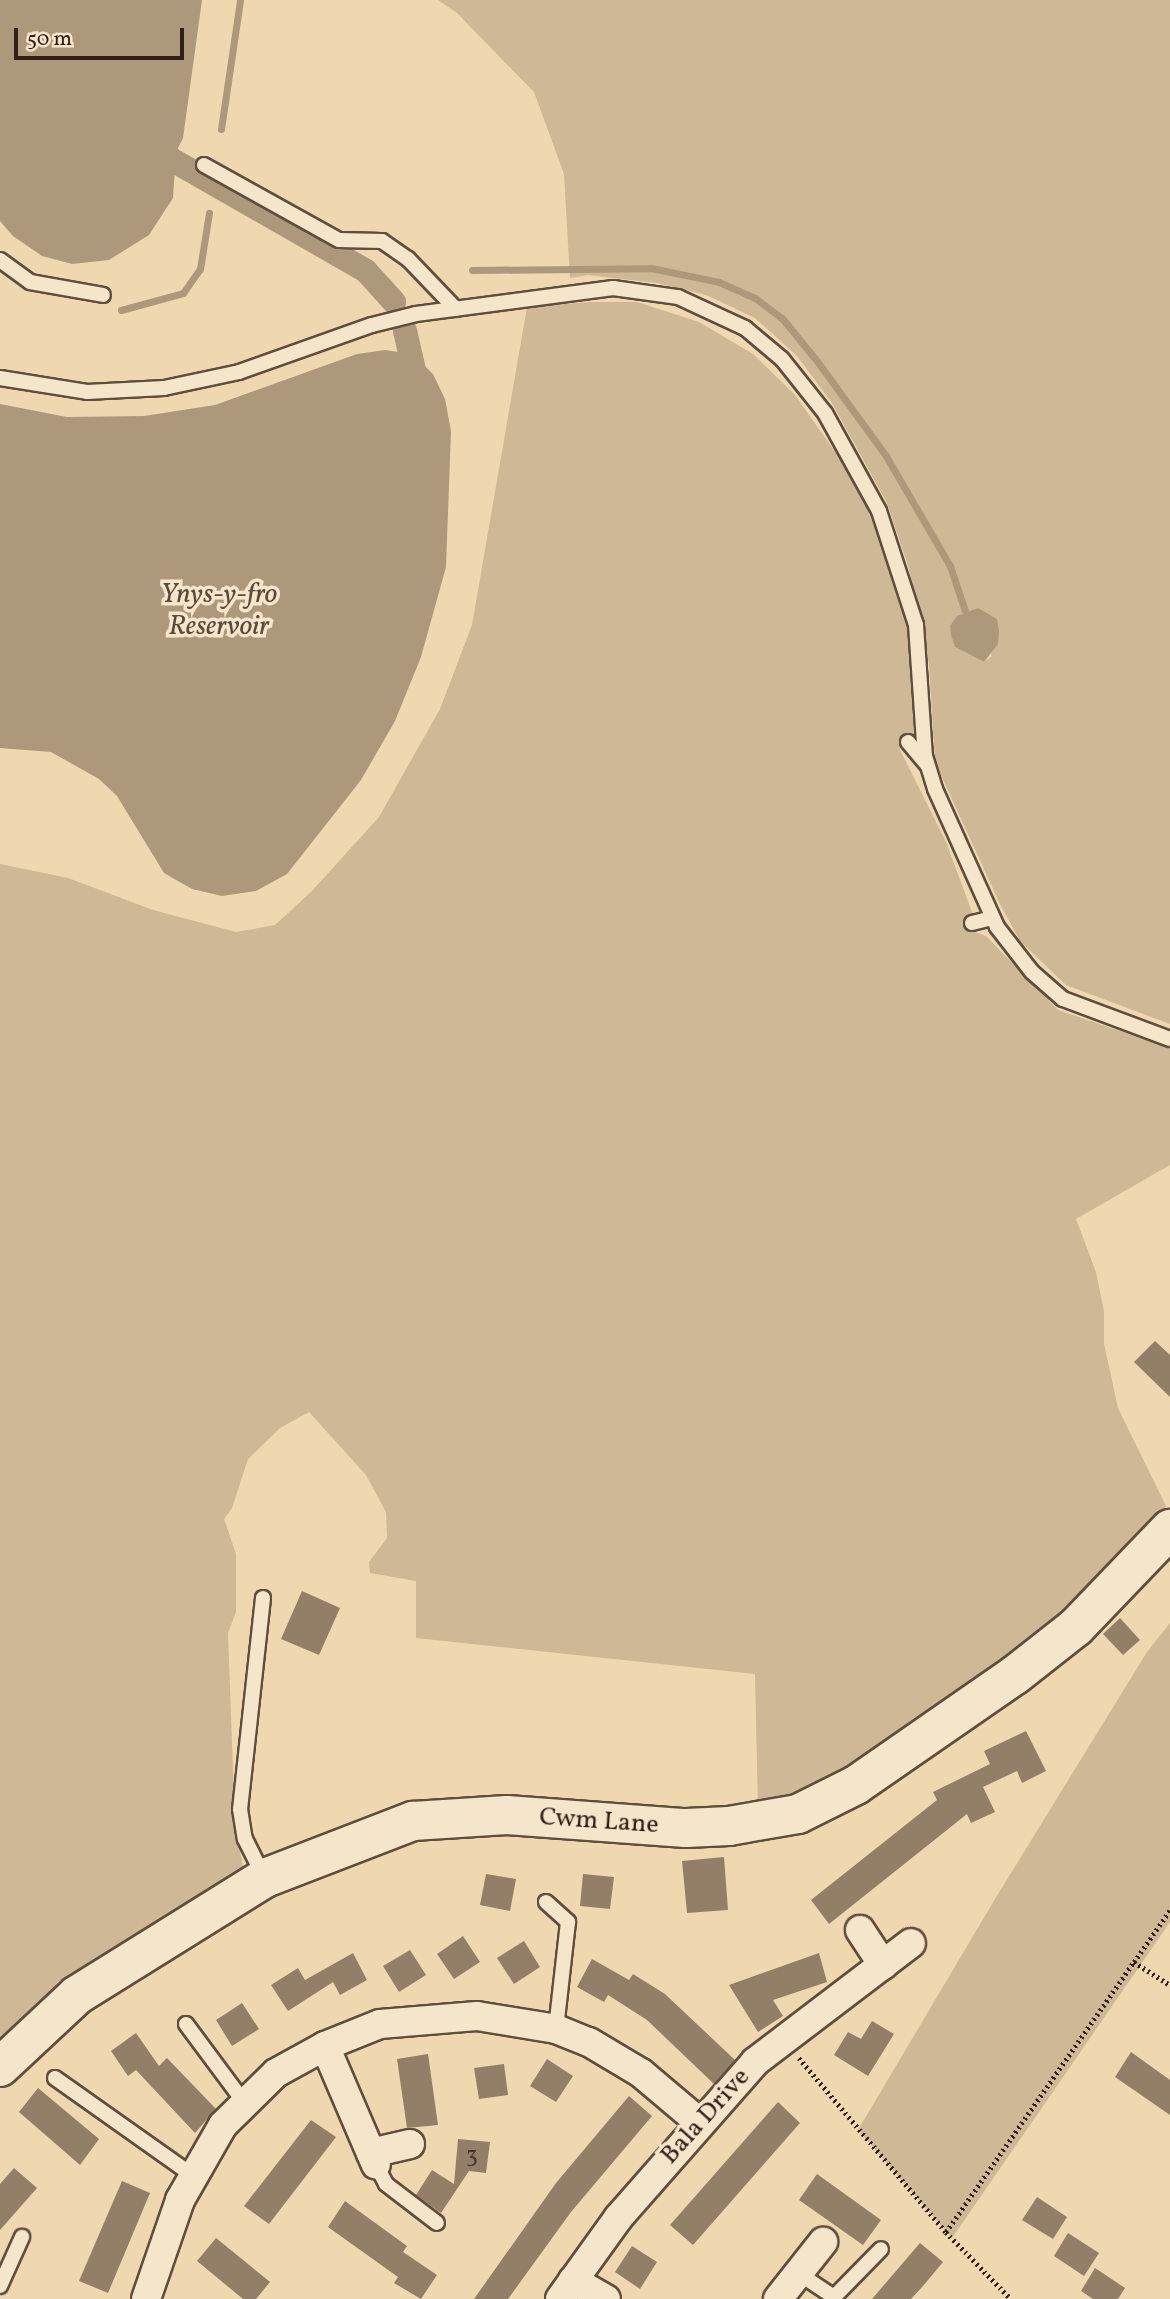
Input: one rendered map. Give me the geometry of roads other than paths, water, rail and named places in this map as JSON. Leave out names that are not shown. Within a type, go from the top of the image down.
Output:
[{"type":"street","name":"Cwm Lane","points":[[0,2067],[77,1995],[265,1878],[413,1821],[507,1815],[686,1828],[729,1826],[798,1814],[856,1785],[1015,1675],[1076,1627],[1170,1529]]},
{"type":"street","points":[[860,1930],[883,1965]]},
{"type":"street","name":"Bala Drive","points":[[567,2289],[619,2217],[699,2122],[783,2038],[911,1943]]},
{"type":"street","points":[[146,2299],[192,2175],[244,2102],[276,2073],[325,2046],[380,2024],[423,2018],[477,2016],[556,2029],[589,2042],[641,2073],[699,2122]]},
{"type":"street","points":[[325,2046],[373,2159],[410,2144]]},
{"type":"street","points":[[778,2299],[823,2242]]},
{"type":"street","points":[[567,2289],[606,2299]]},
{"type":"lane","points":[[204,165],[339,240],[382,241],[408,259],[456,309]]},
{"type":"lane","points":[[0,260],[30,282],[103,295]]},
{"type":"lane","points":[[0,378],[87,392],[164,388],[239,372],[372,325],[558,293],[639,288],[708,307],[745,328],[782,359],[836,431],[893,545],[916,625],[928,766]]},
{"type":"lane","points":[[908,742],[928,766],[970,854],[992,918],[1025,964],[1063,999],[1170,1039]]},
{"type":"lane","points":[[975,928],[992,918]]},
{"type":"lane","points":[[262,1598],[240,1809],[245,1839],[265,1878]]},
{"type":"lane","points":[[546,1902],[568,1922],[556,2029]]},
{"type":"lane","points":[[187,2024],[244,2102]]},
{"type":"lane","points":[[55,2078],[192,2175]]},
{"type":"lane","points":[[373,2159],[386,2184],[437,2223]]},
{"type":"lane","points":[[0,2286],[22,2237]]},
{"type":"lane","points":[[798,2273],[834,2297],[881,2249]]},
{"type":"water","points":[[0,0],[202,0],[183,138],[176,152],[173,198],[149,235],[109,260],[72,264],[42,256],[13,236],[0,221]]},
{"type":"water","name":"Ynys-y-fro Reservoir","points":[[385,350],[412,354],[433,374],[445,399],[451,431],[446,567],[421,657],[395,721],[361,780],[287,874],[256,891],[222,896],[192,889],[164,873],[117,796],[99,779],[51,752],[0,748],[0,404],[67,417],[144,416],[215,405],[357,354]]},
{"type":"water","points":[[978,608],[997,619],[999,631],[998,644],[984,662],[955,647],[950,626],[957,616]]},
{"type":"waterway","points":[[221,129],[240,0]]},
{"type":"waterway","points":[[148,146],[366,271],[394,302]]},
{"type":"waterway","points":[[121,310],[183,293],[200,269],[209,213]]},
{"type":"waterway","points":[[472,270],[651,268],[719,282],[755,298],[782,318],[886,456],[950,566],[965,611]]},
{"type":"waterway","points":[[405,331],[414,369]]}]
